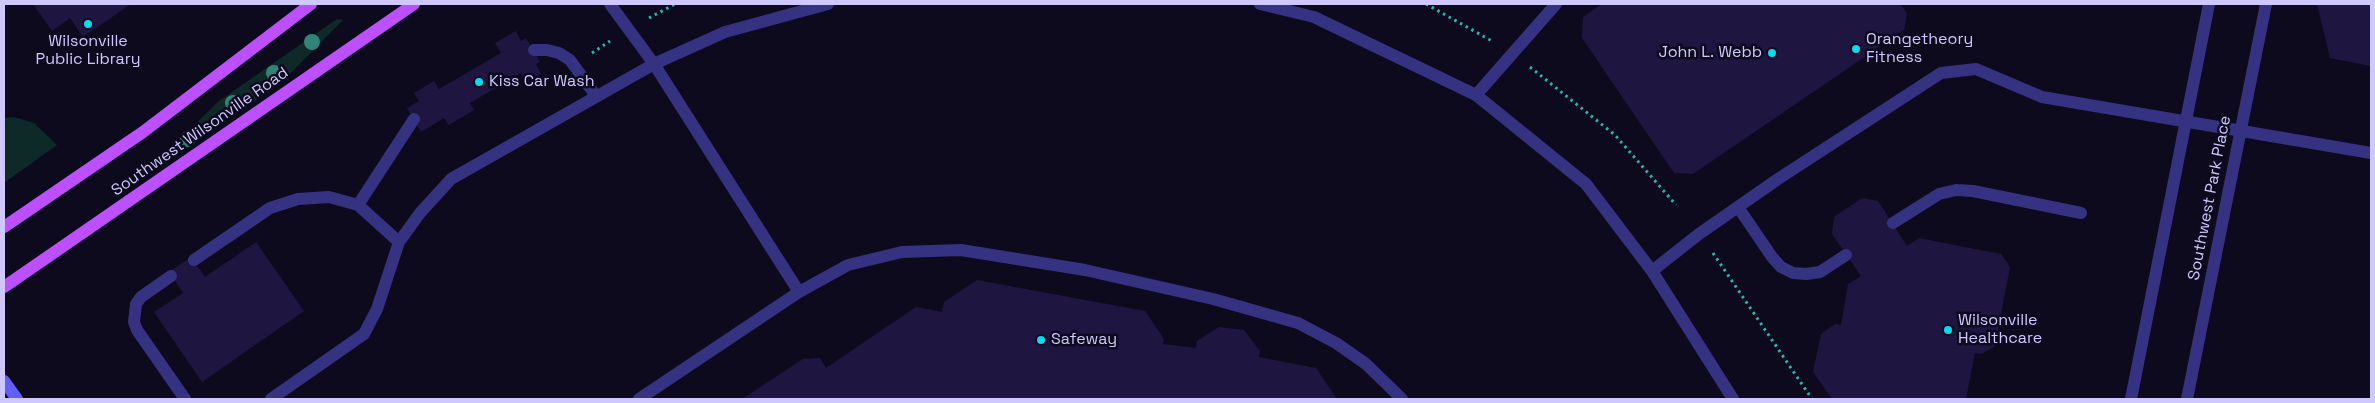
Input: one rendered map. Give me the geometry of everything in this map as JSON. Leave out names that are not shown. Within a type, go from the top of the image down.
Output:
[{"type":"main road","name":"Southwest Wilsonville Road","points":[[4,227],[143,132],[311,4]]},
{"type":"main road","name":"Southwest Wilsonville Road","points":[[4,287],[414,4]]},
{"type":"main road","points":[[4,381],[17,399]]},
{"type":"street","points":[[610,4],[654,64],[799,292]]},
{"type":"street","points":[[271,399],[364,334],[377,309],[399,242],[420,213],[451,179],[654,64],[725,32],[828,4]]},
{"type":"street","points":[[1260,4],[1314,17],[1476,95],[1586,184],[1652,271],[1734,399]]},
{"type":"street","points":[[1476,95],[1556,4]]},
{"type":"street","points":[[2131,399],[2209,4]]},
{"type":"street","name":"Southwest Park Place","points":[[2187,399],[2266,4]]},
{"type":"street","points":[[534,50],[560,53],[570,60],[596,96]]},
{"type":"street","points":[[1652,271],[1738,207],[1941,74],[1976,69],[2042,96],[2371,153]]},
{"type":"street","points":[[358,205],[414,120]]},
{"type":"street","points":[[1892,223],[1940,194],[1956,190],[1973,191],[2081,213]]},
{"type":"street","points":[[194,260],[270,208],[298,199],[321,198],[358,205],[399,242]]},
{"type":"street","points":[[1738,207],[1781,267],[1793,272],[1806,274],[1820,272],[1846,255]]},
{"type":"street","points":[[639,399],[799,292],[848,265],[902,252],[960,250],[1085,270],[1213,299],[1298,323],[1336,343],[1366,364],[1402,399]]},
{"type":"street","points":[[171,276],[141,297],[136,304],[134,322],[137,330],[185,399]]},
{"type":"path","points":[[1426,4],[1513,52],[1615,135],[1676,205]]},
{"type":"path","points":[[1711,250],[1812,399]]},
{"type":"green space","points":[[337,19],[343,20],[281,83],[164,164],[158,166],[156,162],[219,101]]},
{"type":"green space","points":[[14,117],[34,123],[57,145],[4,183],[4,118]]},
{"type":"building","name":"Wilsonville Public Library","points":[[33,4],[131,4],[83,37],[70,18],[52,31]]},
{"type":"building","points":[[1602,4],[1900,4],[1907,13],[1904,30],[1693,174],[1674,173],[1582,38],[1583,17]]},
{"type":"building","points":[[2317,4],[2371,4],[2371,66],[2330,58]]},
{"type":"building","name":"Kiss Car Wash","points":[[516,31],[521,41],[526,38],[540,62],[536,64],[541,74],[526,83],[521,73],[470,103],[474,110],[449,125],[444,118],[421,132],[407,108],[419,101],[414,93],[434,81],[439,89],[501,53],[495,43]]},
{"type":"building","points":[[1862,198],[1878,201],[1907,246],[1919,238],[2001,254],[2010,267],[1995,346],[1982,354],[1975,353],[1966,399],[1832,399],[1813,372],[1821,334],[1835,324],[1841,325],[1848,284],[1861,276],[1832,234],[1834,217]]},
{"type":"building","points":[[256,242],[304,311],[202,382],[154,312],[183,293],[169,272],[191,257],[205,277]]},
{"type":"building","name":"Safeway","points":[[977,280],[1145,311],[1164,339],[1163,344],[1196,348],[1197,341],[1219,327],[1244,330],[1260,351],[1259,357],[1316,368],[1337,399],[742,399],[803,359],[820,358],[826,368],[916,307],[942,312],[944,302]]},
{"type":"place","name":"Wilsonville Public Library","points":[[88,24]]},
{"type":"place","name":"Orangetheory Fitness","points":[[1856,49]]},
{"type":"place","name":"John L. Webb","points":[[1772,53]]},
{"type":"place","name":"Kiss Car Wash","points":[[479,82]]},
{"type":"place","name":"Wilsonville Healthcare","points":[[1948,330]]},
{"type":"place","name":"Safeway","points":[[1041,340]]}]
